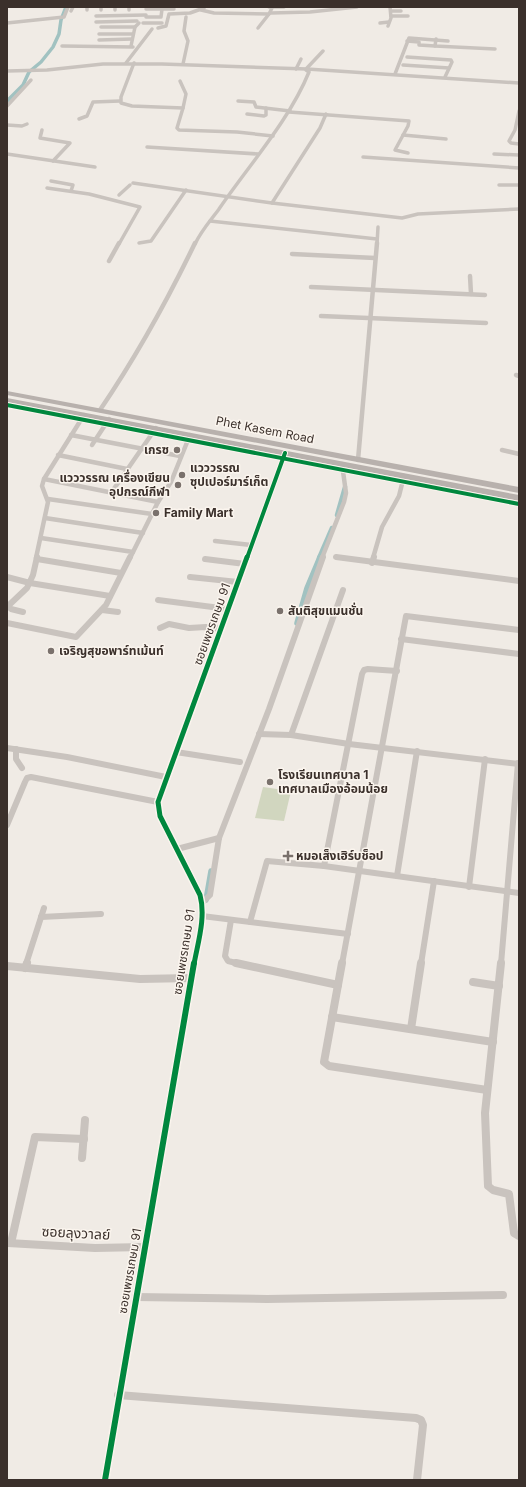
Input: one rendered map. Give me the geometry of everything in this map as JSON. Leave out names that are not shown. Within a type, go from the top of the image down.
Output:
[{"type":"main road","name":"Phet Kasem Road","points":[[7,393],[519,490]]},
{"type":"main road","name":"Phet Kasem Road","points":[[7,400],[519,498]]},
{"type":"street","points":[[7,23],[62,17],[68,7]]},
{"type":"street","points":[[158,28],[166,26],[168,15],[185,15],[201,10],[205,7]]},
{"type":"street","points":[[258,28],[270,13],[272,7],[284,7]]},
{"type":"street","points":[[311,7],[313,12]]},
{"type":"street","points":[[201,10],[214,13],[270,13],[313,12],[357,7]]},
{"type":"street","points":[[143,22],[146,16],[146,8],[174,9]]},
{"type":"street","points":[[96,16],[161,17],[162,9]]},
{"type":"street","points":[[390,20],[391,9],[401,11]]},
{"type":"street","points":[[183,64],[188,51],[188,41],[184,30],[185,15]]},
{"type":"street","points":[[380,23],[408,16]]},
{"type":"street","points":[[390,20],[396,22]]},
{"type":"street","points":[[96,22],[162,23]]},
{"type":"street","points":[[62,46],[132,46],[133,34],[138,22]]},
{"type":"street","points":[[101,27],[135,27]]},
{"type":"street","points":[[126,63],[152,29]]},
{"type":"street","points":[[99,34],[133,34]]},
{"type":"street","points":[[395,74],[407,41],[410,37],[448,41]]},
{"type":"street","points":[[99,40],[132,39]]},
{"type":"street","points":[[435,46],[436,39]]},
{"type":"street","points":[[407,41],[435,46],[471,45],[495,49]]},
{"type":"street","points":[[469,52],[471,45]]},
{"type":"street","points":[[100,410],[151,329],[193,248],[210,221],[290,112],[300,94],[308,70],[323,51]]},
{"type":"street","points":[[407,58],[451,60],[445,76]]},
{"type":"street","points":[[296,69],[301,59]]},
{"type":"street","points":[[7,71],[126,63],[183,64],[445,76]]},
{"type":"street","points":[[120,100],[134,64]]},
{"type":"street","points":[[404,65],[449,68]]},
{"type":"street","points":[[402,72],[518,82]]},
{"type":"street","points":[[7,106],[31,80]]},
{"type":"street","points":[[180,81],[186,94],[177,128],[179,130],[237,132],[273,136]]},
{"type":"street","points":[[78,119],[87,116],[93,102],[120,100],[121,103],[132,106],[183,108]]},
{"type":"street","points":[[238,101],[254,102],[254,106],[290,112],[409,120],[408,126],[395,150],[408,153]]},
{"type":"street","points":[[247,114],[264,116],[266,115],[266,108]]},
{"type":"street","points":[[519,111],[515,130],[509,141],[511,143],[519,144]]},
{"type":"street","points":[[272,203],[320,128],[326,114]]},
{"type":"street","points":[[7,125],[22,126],[27,124]]},
{"type":"street","points":[[42,130],[40,138],[70,142],[52,161]]},
{"type":"street","points":[[403,134],[446,139]]},
{"type":"street","points":[[147,147],[258,154]]},
{"type":"street","points":[[7,154],[95,167]]},
{"type":"street","points":[[494,154],[519,156]]},
{"type":"street","points":[[363,157],[519,168]]},
{"type":"street","points":[[51,181],[73,185],[71,191]]},
{"type":"street","points":[[117,197],[132,184],[186,190],[272,203],[402,218],[418,214],[519,209]]},
{"type":"street","points":[[498,185],[519,185]]},
{"type":"street","points":[[47,188],[117,197],[140,208],[109,261]]},
{"type":"street","points":[[138,243],[151,241],[186,190]]},
{"type":"street","points":[[210,221],[377,238]]},
{"type":"street","points":[[358,460],[378,227]]},
{"type":"street","points":[[292,254],[375,258]]},
{"type":"street","points":[[470,276],[471,294]]},
{"type":"street","points":[[311,287],[485,294]]},
{"type":"street","points":[[321,316],[486,323]]},
{"type":"street","points":[[23,612],[11,609],[8,606],[23,593],[30,583],[37,559],[48,499],[42,486],[44,479],[84,415]]},
{"type":"street","points":[[92,445],[109,419]]},
{"type":"street","points":[[111,493],[156,428]]},
{"type":"street","points":[[71,434],[180,456]]},
{"type":"street","points":[[7,623],[76,637],[102,610],[110,596],[158,502],[171,482],[180,456],[190,435]]},
{"type":"street","points":[[502,450],[519,454]]},
{"type":"street","name":"ซอยเพชรเกษม 91","points":[[104,1480],[126,1396],[142,1297],[144,1247],[202,916],[202,903],[197,890],[160,816],[158,802],[285,453]]},
{"type":"street","points":[[58,456],[127,469]]},
{"type":"street","points":[[202,903],[210,895],[219,838],[259,734],[344,502],[346,493],[342,464]]},
{"type":"street","points":[[372,563],[382,527],[399,496],[404,476]]},
{"type":"street","points":[[44,479],[158,502]]},
{"type":"street","points":[[48,499],[152,514]]},
{"type":"street","points":[[45,518],[143,533]]},
{"type":"street","points":[[41,538],[133,552]]},
{"type":"street","points":[[215,541],[251,546]]},
{"type":"street","points":[[336,557],[372,563],[519,581]]},
{"type":"street","points":[[37,559],[121,572]]},
{"type":"street","points":[[205,559],[245,564]]},
{"type":"street","points":[[7,577],[30,583],[110,596]]},
{"type":"street","points":[[190,577],[238,582]]},
{"type":"street","points":[[291,734],[342,590]]},
{"type":"street","points":[[158,600],[228,609]]},
{"type":"street","points":[[102,610],[118,612]]},
{"type":"street","points":[[487,1090],[326,1065],[324,1062],[397,672],[406,616],[519,630]]},
{"type":"street","points":[[160,628],[169,624],[189,628],[206,627],[221,629]]},
{"type":"street","points":[[402,640],[519,654]]},
{"type":"street","points":[[324,866],[364,670],[368,669],[397,672]]},
{"type":"street","points":[[259,734],[291,734],[349,744],[519,764],[514,805],[499,986],[487,1090],[485,1136],[488,1186],[493,1190],[509,1194],[513,1231],[519,1236]]},
{"type":"street","points":[[7,748],[67,757],[166,777]]},
{"type":"street","points":[[16,749],[16,760],[22,768]]},
{"type":"street","points":[[397,876],[417,751]]},
{"type":"street","points":[[176,752],[240,762]]},
{"type":"street","points":[[469,887],[484,759]]},
{"type":"street","points":[[7,825],[24,782],[27,778],[31,777],[158,802]]},
{"type":"street","points":[[177,849],[219,838]]},
{"type":"street","points":[[250,922],[267,861],[324,866],[519,893]]},
{"type":"street","points":[[412,1029],[434,882]]},
{"type":"street","points":[[25,968],[44,908]]},
{"type":"street","points":[[41,917],[101,914]]},
{"type":"street","points":[[202,916],[348,934]]},
{"type":"street","points":[[231,920],[224,956],[228,961],[338,985]]},
{"type":"street","points":[[7,966],[140,979],[191,978]]},
{"type":"street","points":[[473,982],[499,986]]},
{"type":"street","points":[[332,1017],[493,1042]]},
{"type":"street","points":[[82,1158],[85,1120]]},
{"type":"street","points":[[9,1243],[35,1137],[84,1139]]},
{"type":"street","name":"ซอยลุงวาลย์","points":[[9,1243],[95,1248],[144,1247]]},
{"type":"street","points":[[142,1297],[383,1298],[503,1295]]},
{"type":"street","points":[[126,1396],[416,1418],[421,1420],[423,1425],[417,1480]]},
{"type":"green space","points":[[263,787],[291,791],[284,821],[255,818]]},
{"type":"waterway","points":[[7,101],[23,85],[29,72],[41,62],[53,47],[59,34],[61,20],[66,7]]},
{"type":"waterway","points":[[337,515],[345,487]]},
{"type":"waterway","points":[[319,558],[332,528]]},
{"type":"waterway","points":[[297,623],[307,588],[320,557]]},
{"type":"waterway","points":[[206,900],[211,871]]},
{"type":"cycle path","points":[[7,405],[519,504]]},
{"type":"cycle path","points":[[105,1480],[202,916],[202,903],[200,895],[160,816],[158,802],[285,453]]},
{"type":"place","name":"เกรซ","points":[[177,450]]},
{"type":"place","name":"แวววรรณ ซุปเปอร์มาร์เก็ต","points":[[182,475]]},
{"type":"place","name":"แวววรรณ เครื่องเขียน อุปกรณ์กีฬา","points":[[178,485]]},
{"type":"place","name":"Family Mart","points":[[156,513]]},
{"type":"place","name":"สันติสุขแมนชั่น","points":[[280,611]]},
{"type":"place","name":"เจริญสุขอพาร์ทเม้นท์","points":[[51,651]]},
{"type":"place","name":"โรงเรียนเทศบาล 1 เทศบาลเมืองอ้อมน้อย","points":[[270,782]]},
{"type":"place","name":"หมอเส็งเฮิร์บช็อป","points":[[288,856]]}]
